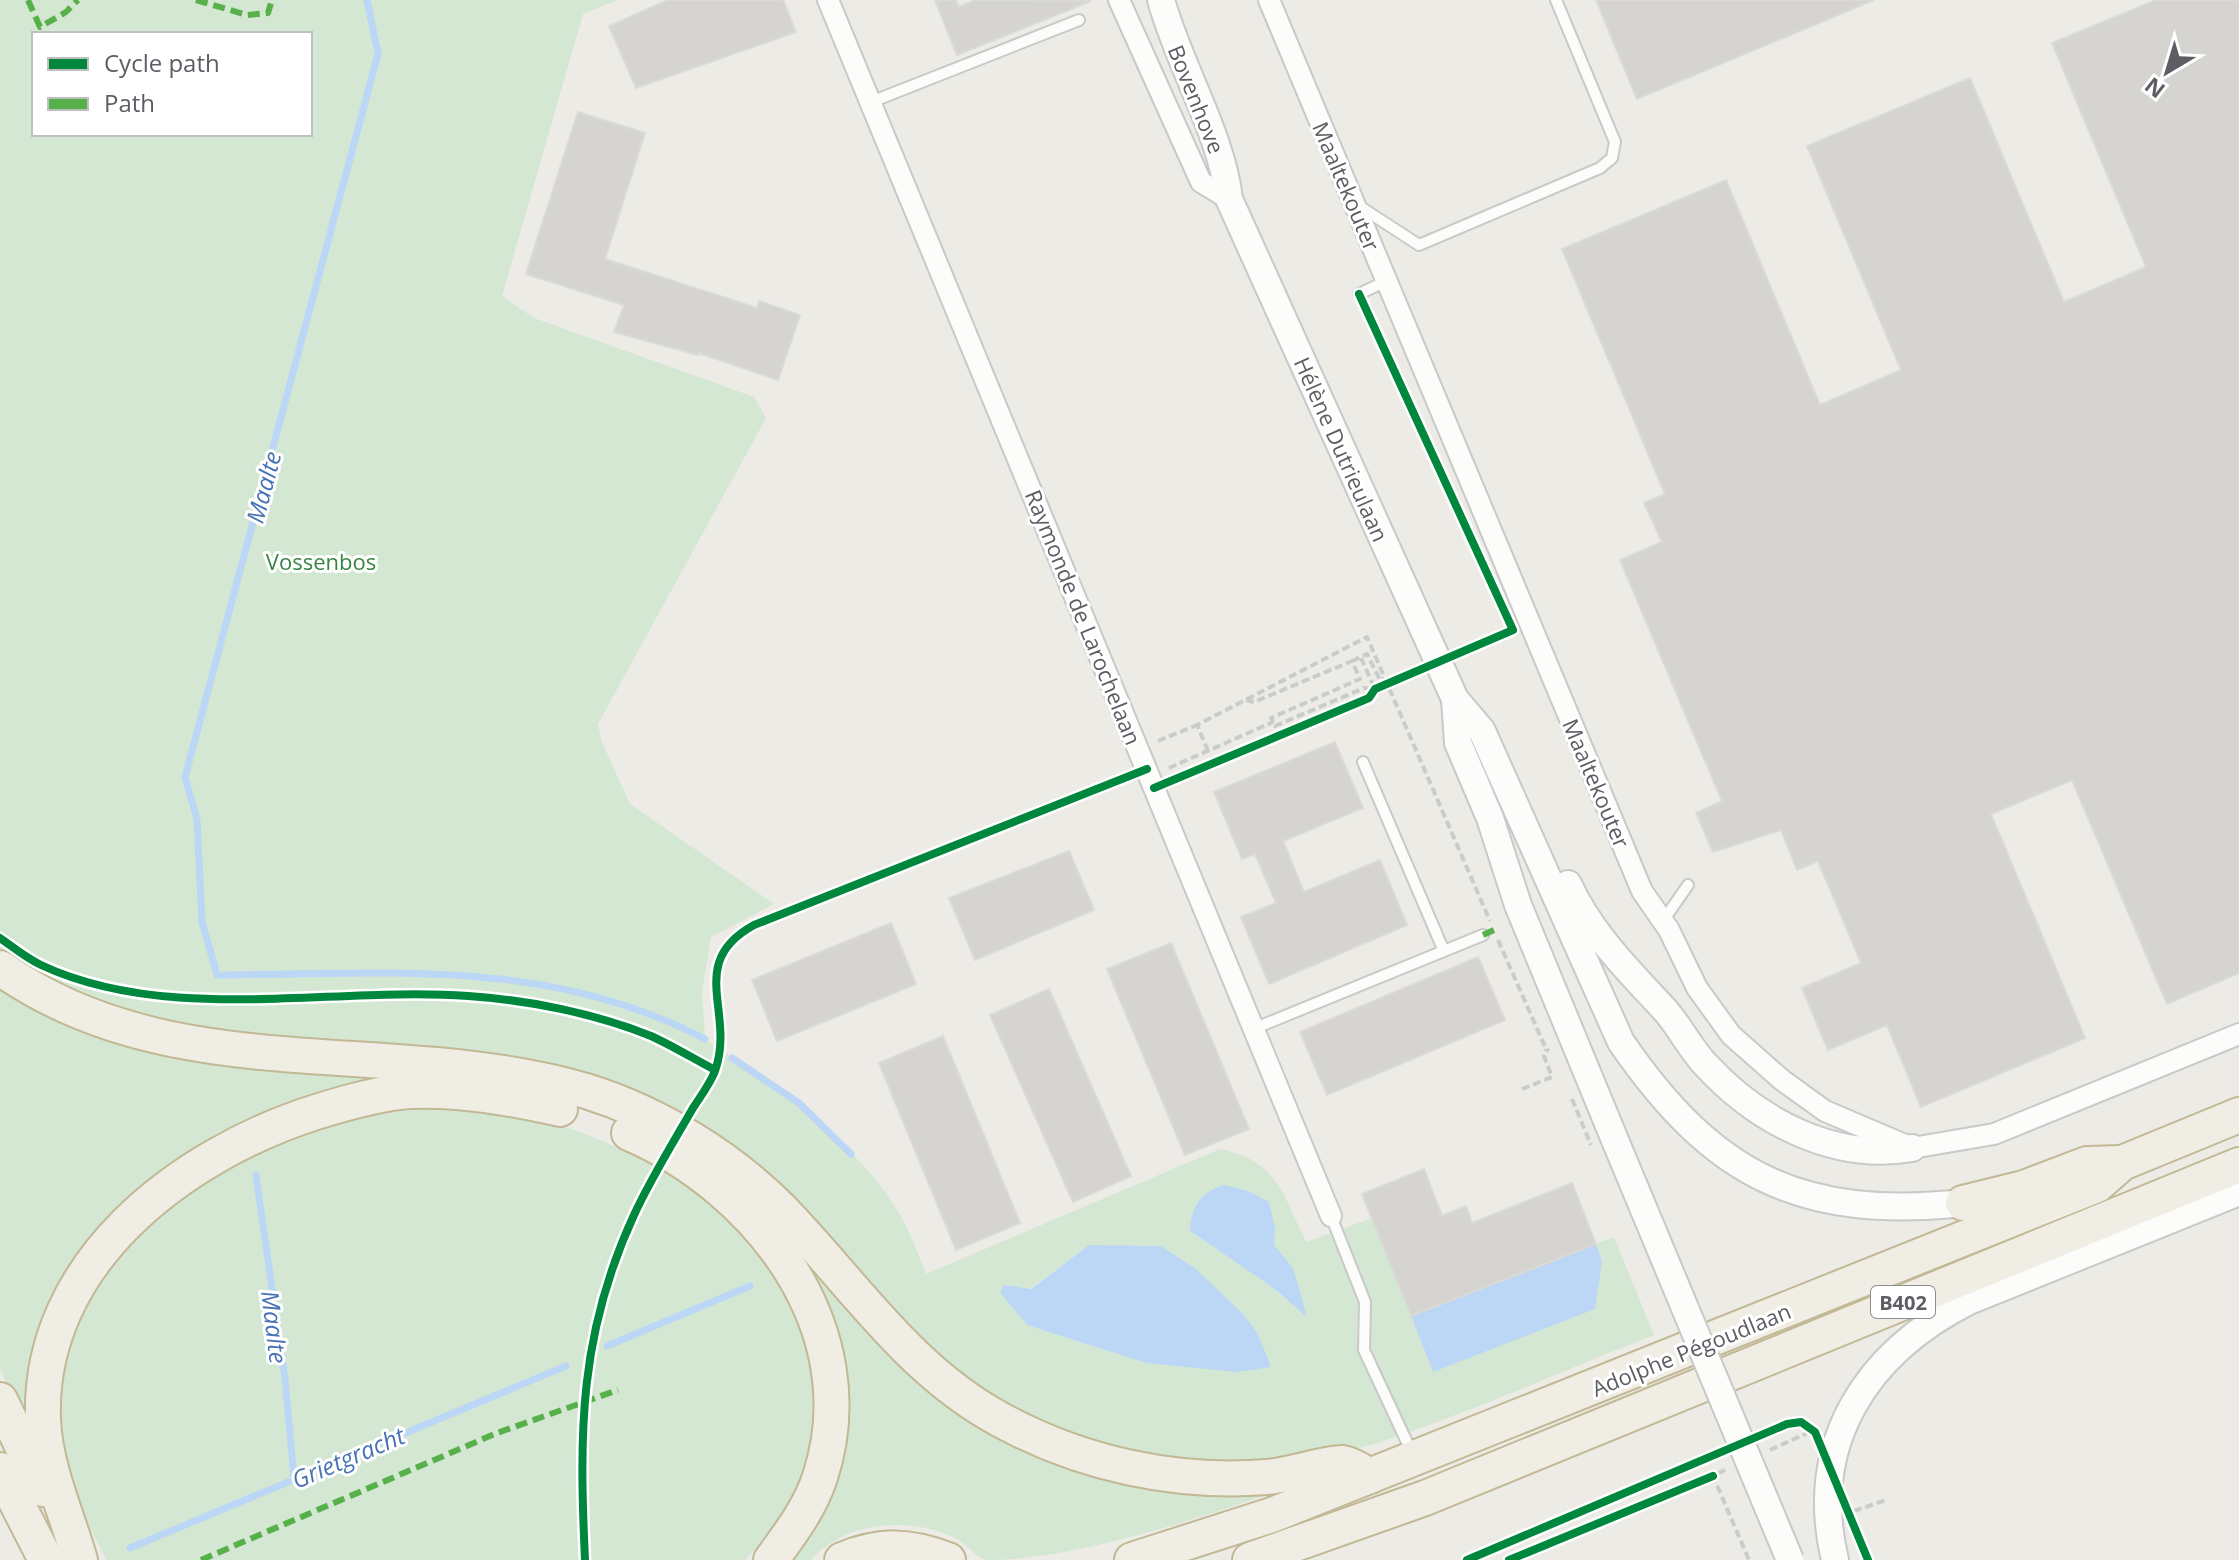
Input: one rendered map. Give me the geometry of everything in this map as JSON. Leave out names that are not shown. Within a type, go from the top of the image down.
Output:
[{"type":"highway","points":[[0,968],[79,1013],[148,1036],[217,1050],[439,1065],[517,1075],[586,1092],[640,1112],[698,1143],[745,1177],[780,1208],[913,1356],[951,1389],[1000,1419],[1061,1447],[1148,1472],[1207,1478],[1267,1477],[1342,1463],[1370,1476]]},
{"type":"highway","points":[[80,1560],[48,1462],[43,1420],[53,1339],[76,1288],[111,1239],[139,1211],[192,1168],[246,1137],[282,1123],[344,1103],[407,1091],[458,1092],[521,1100],[607,1124],[633,1134],[686,1164],[759,1224],[786,1260],[809,1302],[824,1344],[831,1387],[829,1438],[820,1478],[797,1525],[771,1560]]},
{"type":"highway","name":"Adolphe Pégoudlaan","points":[[1132,1560],[1272,1515],[2097,1185],[2122,1163],[2239,1115]]},
{"type":"highway","points":[[1963,1203],[2024,1188],[2087,1164],[2122,1163]]},
{"type":"highway","name":"Adolphe Pégoudlaan","points":[[1257,1559],[1425,1498],[2239,1165]]},
{"type":"highway","points":[[0,1400],[80,1560]]},
{"type":"highway","points":[[0,1470],[46,1560]]},
{"type":"highway","points":[[842,1560],[878,1547],[915,1547],[948,1560]]},
{"type":"street","name":"Raymonde de Larochelaan","points":[[828,0],[1331,1216]]},
{"type":"street","points":[[1119,0],[1201,182],[1229,199]]},
{"type":"street","name":"Bovenhove","points":[[1161,0],[1192,91],[1225,167],[1229,199]]},
{"type":"street","name":"Maaltekouter","points":[[1269,0],[1642,891],[1663,921],[1697,988],[1731,1035],[1825,1111],[1912,1148]]},
{"type":"street","name":"Hélène Dutrieulaan","points":[[1229,199],[1455,699],[1482,731],[1535,851]]},
{"type":"street","name":"Hélène Dutrieulaan","points":[[1455,699],[1458,743],[1490,818],[1518,905],[1790,1560]]},
{"type":"street","points":[[1535,851],[1560,868],[1579,908],[1601,941],[1668,1014],[1702,1062],[1733,1093],[1764,1115],[1826,1143],[1886,1152],[1994,1134],[2239,1034]]},
{"type":"street","points":[[1535,851],[1621,1042],[1654,1087],[1718,1151],[1759,1177],[1807,1196],[1856,1207],[1908,1209],[1963,1203]]},
{"type":"street","points":[[1835,1560],[1828,1516],[1830,1477],[1839,1434],[1857,1395],[1891,1353],[1931,1321],[1969,1301],[2239,1192]]},
{"type":"lane","points":[[1355,204],[1419,245],[1600,168],[1612,158],[1615,142],[1556,0]]},
{"type":"lane","points":[[871,102],[1079,20]]},
{"type":"lane","points":[[1359,294],[1380,284]]},
{"type":"lane","points":[[1363,762],[1443,949]]},
{"type":"lane","points":[[1663,921],[1688,885]]},
{"type":"lane","points":[[1253,1029],[1483,935]]},
{"type":"lane","name":"Raymonde de Larochelaan","points":[[1331,1216],[1365,1302],[1364,1350],[1414,1458]]},
{"type":"path","points":[[1245,700],[1254,702],[1367,654],[1380,680],[1389,679]]},
{"type":"path","points":[[1360,657],[1375,689]]},
{"type":"path","points":[[1352,661],[1360,679],[1271,718],[1275,726],[1364,688],[1375,689]]},
{"type":"path","points":[[1269,740],[1369,698],[1389,679]]},
{"type":"path","points":[[1149,776],[1273,722]]},
{"type":"path","points":[[1138,748],[1197,725]]},
{"type":"path","points":[[1522,1089],[1552,1077],[1544,1056],[1546,1049]]},
{"type":"path","points":[[1801,1422],[1814,1430],[1821,1445]]},
{"type":"path","points":[[1776,1447],[1814,1430]]},
{"type":"path","points":[[1509,1560],[1713,1476]]},
{"type":"path","points":[[1864,1508],[1886,1500]]},
{"type":"path","points":[[1846,1506],[1853,1525]]},
{"type":"green space","name":"Vossenbos","points":[[0,0],[617,0],[583,14],[502,296],[534,318],[754,397],[766,418],[598,724],[601,740],[630,804],[774,904],[711,937],[702,991],[705,1039],[788,1098],[842,1143],[866,1168],[904,1222],[926,1274],[1220,1149],[1239,1154],[1266,1171],[1284,1194],[1306,1242],[1372,1218],[1433,1372],[1602,1262],[1596,1244],[1614,1237],[1654,1335],[1447,1418],[1364,1447],[1274,1461],[1226,1463],[1180,1460],[1134,1452],[1046,1423],[960,1377],[705,1131],[218,1035],[85,1000],[29,971],[0,951]],"holes":[[[1275,1228],[1274,1245],[1287,1301],[1272,1287],[1190,1231]],[[1089,1245],[1161,1247],[1258,1334],[1261,1342],[1146,1363],[1027,1325],[1004,1285],[1030,1289]]]},
{"type":"green space","points":[[0,979],[40,1007],[412,1077],[99,1231],[36,1445],[0,1369]]},
{"type":"green space","points":[[433,1108],[538,1120],[572,1129],[617,1148],[660,1170],[702,1197],[739,1228],[761,1253],[780,1280],[795,1310],[812,1375],[810,1442],[802,1474],[778,1520],[745,1560],[107,1560],[67,1474],[57,1418],[64,1359],[73,1331],[85,1304],[117,1254],[164,1206],[255,1149],[346,1121]]},
{"type":"green space","points":[[804,1251],[1026,1447],[1303,1482],[1147,1533],[1023,1558],[987,1560],[957,1539],[920,1527],[900,1525],[880,1526],[842,1537],[811,1560],[786,1560],[835,1466],[798,1255]]},
{"type":"water","points":[[1224,1185],[1248,1191],[1269,1202],[1275,1228],[1274,1245],[1293,1268],[1307,1317],[1272,1287],[1190,1231],[1192,1215],[1203,1196]]},
{"type":"water","points":[[1596,1244],[1602,1261],[1595,1309],[1433,1372],[1411,1316]]},
{"type":"water","points":[[1089,1245],[1161,1246],[1196,1269],[1243,1314],[1258,1334],[1271,1367],[1237,1372],[1146,1363],[1027,1325],[1000,1293],[1004,1285],[1031,1289]]},
{"type":"building","points":[[668,0],[783,0],[796,32],[636,88],[609,26]]},
{"type":"building","points":[[935,0],[956,0],[959,7],[975,0],[1091,1],[957,55]]},
{"type":"building","points":[[1596,0],[1874,0],[1637,99]]},
{"type":"building","points":[[2156,0],[2239,0],[2239,973],[2167,1004],[2072,780],[1991,814],[2085,1038],[1921,1107],[1887,1025],[1828,1050],[1802,988],[1861,963],[1818,861],[1797,870],[1781,830],[1713,852],[1696,813],[1722,801],[1620,560],[1662,542],[1644,503],[1665,494],[1562,249],[1726,180],[1820,405],[1901,370],[1807,146],[1970,78],[2064,302],[2146,267],[2052,43]]},
{"type":"building","points":[[578,112],[645,133],[605,259],[757,308],[759,301],[800,315],[778,380],[699,353],[614,332],[624,305],[526,274]]},
{"type":"building","points":[[1335,742],[1363,808],[1283,841],[1304,892],[1380,860],[1407,925],[1269,984],[1241,917],[1276,903],[1255,854],[1242,859],[1214,792]]},
{"type":"building","points":[[1069,851],[1094,910],[975,960],[949,898]]},
{"type":"building","points":[[891,923],[916,984],[777,1041],[752,980]]},
{"type":"building","points":[[1171,943],[1249,1129],[1185,1155],[1107,969]]},
{"type":"building","points":[[1478,957],[1505,1020],[1327,1095],[1300,1032]]},
{"type":"building","points":[[1049,989],[1131,1176],[1073,1202],[990,1015]]},
{"type":"building","points":[[943,1036],[1020,1223],[956,1250],[879,1063]]},
{"type":"building","points":[[1424,1169],[1442,1216],[1466,1206],[1472,1223],[1572,1183],[1596,1244],[1411,1316],[1362,1194]]},
{"type":"waterway","name":"Maalte","points":[[367,0],[378,54],[185,777],[197,819],[202,922],[217,975],[405,973],[527,982],[587,994],[646,1013],[705,1039]]},
{"type":"waterway","points":[[732,1058],[799,1103],[851,1154]]},
{"type":"waterway","name":"Maalte","points":[[256,1175],[285,1379],[294,1478]]},
{"type":"waterway","name":"Grietgracht","points":[[607,1346],[750,1286]]},
{"type":"waterway","name":"Grietgracht","points":[[130,1548],[566,1366]]},
{"type":"marked path","points":[[28,0],[40,27],[66,12],[78,0]]},
{"type":"marked path","points":[[196,0],[247,15],[268,13],[272,0]]},
{"type":"marked path","points":[[1483,935],[1494,930]]},
{"type":"marked path","points":[[201,1560],[497,1433],[618,1390]]},
{"type":"cycle path","points":[[1154,788],[1369,698],[1375,689],[1513,630],[1359,294]]},
{"type":"cycle path","points":[[585,1560],[583,1426],[593,1343],[602,1301],[634,1215],[715,1071],[720,1049],[717,972],[722,956],[733,940],[754,925],[1147,769]]},
{"type":"cycle path","points":[[0,938],[41,965],[90,983],[142,994],[196,999],[416,994],[537,1004],[629,1028],[715,1070]]},
{"type":"cycle path","points":[[1467,1560],[1787,1424],[1801,1422],[1815,1432],[1868,1560]]},
{"type":"cycle path","points":[[1509,1560],[1713,1476]]}]
